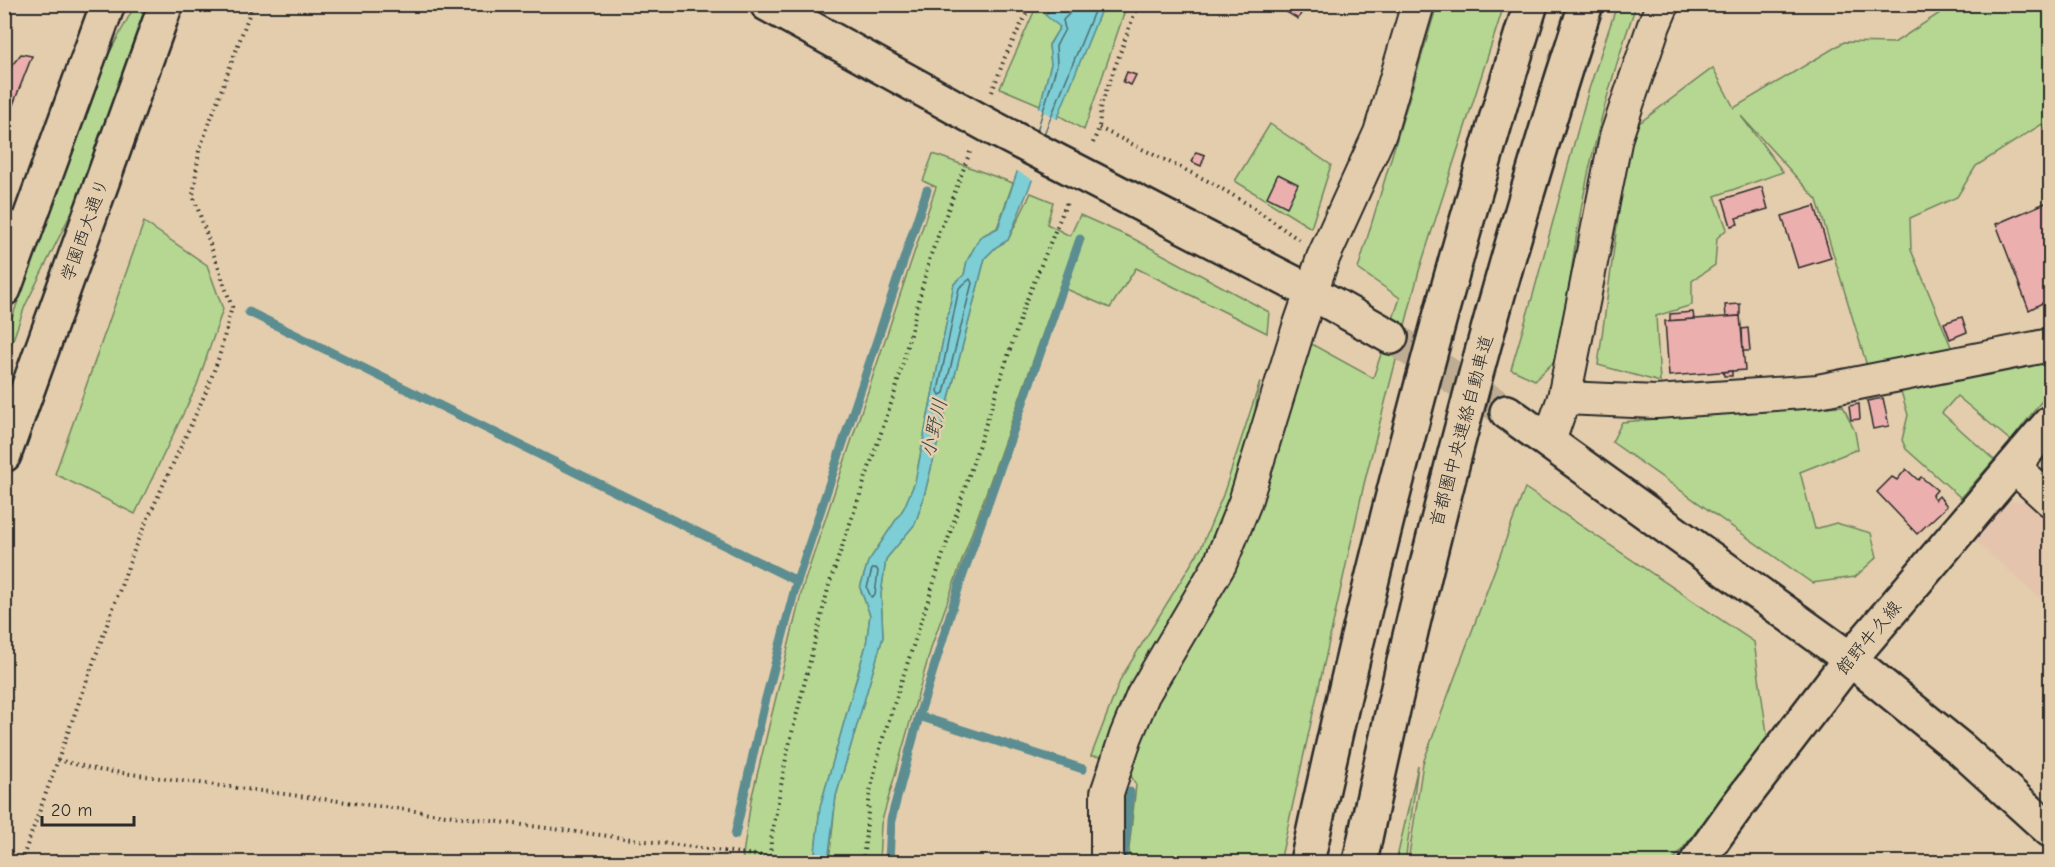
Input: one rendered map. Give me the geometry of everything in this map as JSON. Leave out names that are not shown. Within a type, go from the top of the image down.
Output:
[{"type":"main road","points":[[4,289],[15,229],[108,4]]},
{"type":"main road","name":"学園西大通り","points":[[4,455],[166,4]]},
{"type":"main road","points":[[767,4],[987,124],[1311,292],[1391,337]]},
{"type":"main road","points":[[1307,862],[1371,578],[1408,433],[1531,4]]},
{"type":"main road","name":"首都圏中央連絡自動車道","points":[[1360,862],[1392,706],[1457,443],[1511,248],[1586,4]]},
{"type":"main road","points":[[1507,412],[1850,659],[1962,750],[2050,830]]},
{"type":"main road","name":"館野牛久線","points":[[1697,862],[1850,659],[2050,423]]},
{"type":"street","points":[[1107,862],[1107,793],[1126,736],[1143,695],[1220,564],[1245,502],[1324,256],[1380,134],[1418,4]]},
{"type":"street","points":[[1549,441],[1564,398],[1616,137],[1663,4]]},
{"type":"street","points":[[1564,398],[1656,402],[1818,391],[2050,345]]},
{"type":"street","points":[[2013,466],[2050,500]]},
{"type":"path","points":[[21,862],[137,542],[206,392],[219,357],[232,307],[193,195],[199,151],[253,4]]},
{"type":"path","points":[[770,862],[787,753],[829,585],[896,389],[930,257],[987,124],[1005,57],[1030,4]]},
{"type":"path","points":[[863,862],[870,792],[881,744],[1025,304],[1075,170],[1091,150],[1099,128],[1101,105],[1138,4]]},
{"type":"path","points":[[1099,128],[1214,184],[1254,208],[1324,256]]},
{"type":"path","points":[[58,760],[99,770],[770,857]]},
{"type":"shaded area","points":[[2030,501],[2050,521],[2050,607],[1974,540],[2006,502]]},
{"type":"green space","points":[[135,5],[151,5],[82,191],[25,306],[5,362],[5,338],[95,80]]},
{"type":"green space","points":[[1037,5],[1067,5],[1060,27],[1049,45],[1051,64],[1040,105],[1000,88]]},
{"type":"green space","points":[[1103,5],[1127,5],[1084,130],[1058,115]]},
{"type":"green space","points":[[1437,5],[1504,5],[1419,271],[1364,484],[1280,862],[1130,862],[1129,849],[1136,785],[1129,772],[1142,730],[1306,341],[1373,378],[1400,298],[1358,269]]},
{"type":"green space","points":[[1617,5],[1636,5],[1609,90],[1579,219],[1572,263],[1564,352],[1535,380],[1511,369],[1588,92]]},
{"type":"green space","points":[[1952,5],[2050,5],[2050,139],[2042,124],[1976,166],[1957,197],[1910,218],[1911,250],[1952,349],[1867,366],[1817,200],[1741,116],[1783,172],[1715,196],[1727,229],[1717,238],[1715,265],[1692,281],[1692,305],[1656,316],[1660,382],[1598,365],[1630,130],[1713,68],[1734,108],[1844,42],[1894,43]]},
{"type":"green space","points":[[1270,124],[1331,165],[1311,228],[1235,181]]},
{"type":"green space","points":[[933,154],[1013,183],[997,228],[980,237],[967,261],[964,275],[954,284],[915,482],[904,508],[868,562],[860,588],[870,615],[866,645],[820,807],[814,862],[742,862],[751,800],[803,586],[936,187],[923,181]]},
{"type":"green space","points":[[1031,193],[1053,202],[1047,224],[1070,236],[1080,215],[1134,239],[1269,312],[1267,333],[1136,268],[1110,308],[1060,285],[932,645],[881,824],[879,862],[829,862],[836,796],[883,637],[881,594],[886,559],[915,524],[923,500],[985,258],[996,247],[1008,240]]},
{"type":"green space","points":[[144,222],[207,265],[223,309],[197,385],[135,514],[55,474]]},
{"type":"green space","points":[[2050,351],[2050,390],[2011,441],[1957,396],[1942,413],[1994,460],[1961,498],[1906,449],[1902,440],[1908,415],[1900,388]]},
{"type":"green space","points":[[1260,382],[1245,470],[1214,560],[1108,757],[1091,756],[1121,678],[1201,548],[1223,495]]},
{"type":"green space","points":[[1843,406],[1855,432],[1858,449],[1800,472],[1815,529],[1836,523],[1871,533],[1877,557],[1855,577],[1812,583],[1612,442],[1622,422],[1749,411]]},
{"type":"green space","points":[[1525,488],[1754,642],[1768,741],[1672,862],[1408,862],[1423,763]]},
{"type":"green space","points":[[1418,766],[1405,862],[1396,862]]},
{"type":"water","name":"小野川","points":[[1067,5],[1103,5],[1008,240],[996,247],[985,258],[923,500],[915,524],[886,559],[881,594],[883,637],[836,796],[828,862],[814,862],[820,807],[866,645],[870,615],[860,588],[868,562],[904,508],[915,482],[954,284],[964,275],[967,261],[980,237],[998,228],[1040,105],[1051,64],[1049,45],[1060,27],[1045,15],[1050,10],[1064,12]]},
{"type":"pier","points":[[1036,107],[1059,120],[1035,181],[1015,170]]},
{"type":"building","points":[[1285,4],[1306,4],[1298,19],[1283,10]]},
{"type":"building","points":[[21,54],[32,56],[4,128],[4,75]]},
{"type":"building","points":[[1127,72],[1136,75],[1131,85],[1123,82]]},
{"type":"building","points":[[1196,152],[1205,155],[1201,166],[1192,162]]},
{"type":"building","points":[[1278,174],[1298,184],[1287,207],[1267,197]]},
{"type":"building","points":[[1762,187],[1768,209],[1736,218],[1738,224],[1731,226],[1723,199]]},
{"type":"building","points":[[2050,201],[2050,299],[2029,310],[1996,224]]},
{"type":"building","points":[[1815,206],[1831,258],[1798,268],[1782,216]]},
{"type":"building","points":[[1740,304],[1740,316],[1726,317],[1725,305]]},
{"type":"building","points":[[1693,312],[1694,319],[1670,321],[1670,314]]},
{"type":"building","points":[[1740,316],[1745,370],[1669,376],[1665,321]]},
{"type":"building","points":[[1962,317],[1967,332],[1950,339],[1944,323]]},
{"type":"building","points":[[1748,328],[1750,351],[1743,351],[1742,329]]},
{"type":"building","points":[[1732,371],[1732,376],[1724,376],[1723,372]]},
{"type":"building","points":[[1883,398],[1889,426],[1873,429],[1867,401]]},
{"type":"building","points":[[1859,404],[1860,419],[1851,420],[1849,406]]},
{"type":"building","points":[[1906,469],[1918,480],[1921,477],[1937,490],[1932,496],[1935,500],[1939,496],[1947,506],[1917,534],[1877,492],[1892,477],[1897,480]]},
{"type":"waterway","points":[[735,835],[764,706],[797,581],[927,190]]},
{"type":"waterway","points":[[889,862],[891,820],[919,716],[959,586],[1080,239]]},
{"type":"waterway","points":[[249,312],[797,581]]},
{"type":"waterway","points":[[919,716],[1083,769]]},
{"type":"waterway","points":[[1123,862],[1130,792]]},
{"type":"tunnel","points":[[1391,337],[1507,412]]}]
